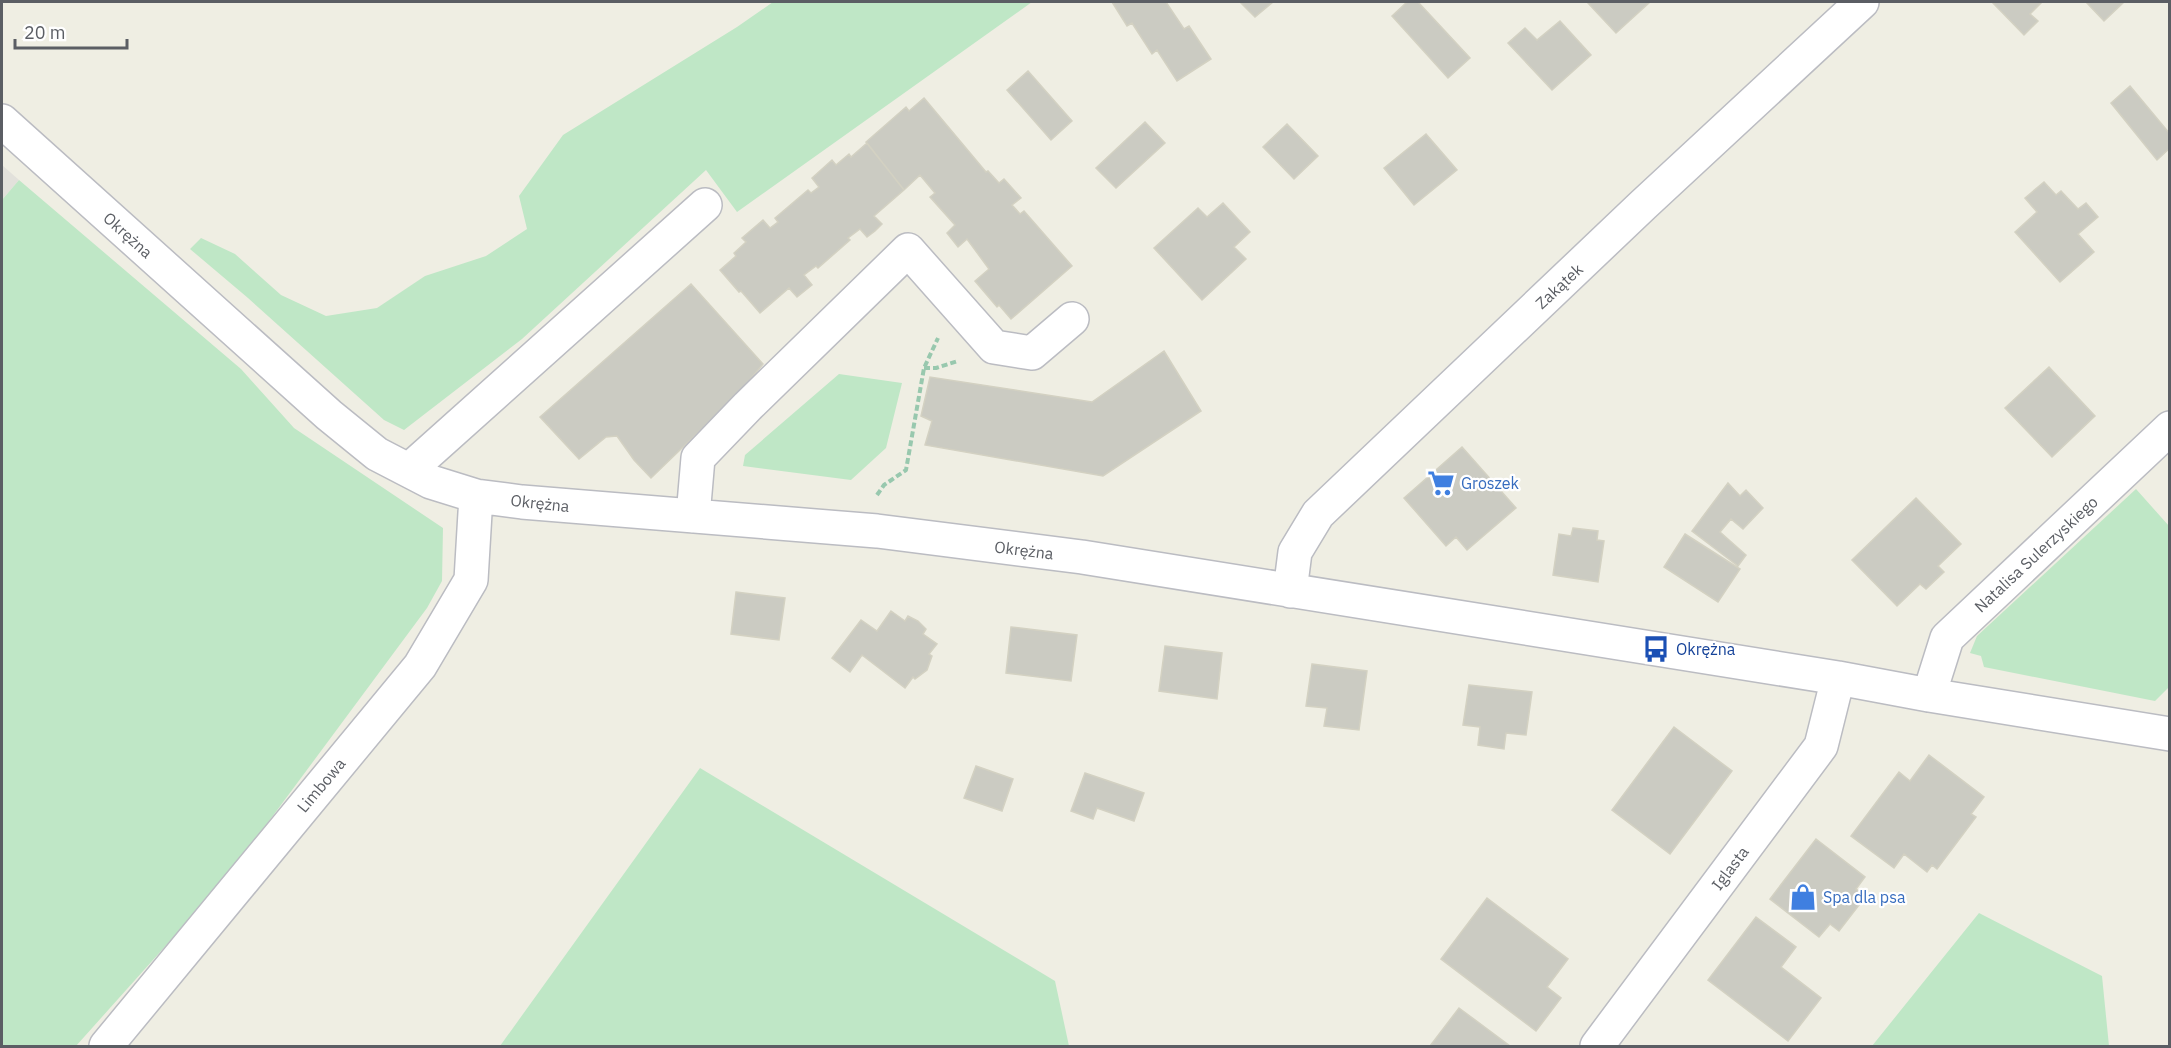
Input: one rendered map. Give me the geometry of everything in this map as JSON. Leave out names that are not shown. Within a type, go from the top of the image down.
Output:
[{"type":"street","name":"Zakątek","points":[[1290,591],[1295,552],[1318,514],[1643,206],[1863,2]]},
{"type":"street","name":"Okrężna","points":[[2,121],[329,415],[377,454],[431,482],[476,496],[522,502],[888,532],[1082,557],[1838,678],[2169,734]]},
{"type":"street","points":[[409,470],[705,205]]},
{"type":"street","points":[[693,516],[698,458],[908,250],[994,347],[1032,352],[1072,319]]},
{"type":"street","name":"Natalisa Sulerzyskiego","points":[[1929,695],[1947,638],[2169,428]]},
{"type":"street","name":"Limbowa","points":[[106,1047],[420,666],[471,580],[476,496]]},
{"type":"street","name":"Iglasta","points":[[1597,1047],[1821,746],[1838,678]]},
{"type":"path","points":[[873,500],[884,485],[906,470],[924,368],[947,320],[960,309]]},
{"type":"shaded area","points":[[2,165],[19,180],[2,200]]},
{"type":"green space","points":[[773,2],[1032,2],[737,212],[706,170],[522,339],[404,430],[384,420],[190,249],[201,238],[235,254],[281,295],[326,316],[377,308],[425,276],[486,256],[527,229],[519,196],[563,135],[737,27]]},
{"type":"green space","points":[[19,180],[241,369],[294,428],[443,528],[442,581],[427,608],[229,875],[76,1046],[2,1046],[2,200]]},
{"type":"green space","points":[[839,374],[902,383],[886,448],[851,480],[743,466],[745,455]]},
{"type":"green space","points":[[2136,489],[2169,526],[2169,687],[2155,701],[1984,667],[1981,656],[1970,653],[1977,636]]},
{"type":"green space","points":[[700,768],[1055,981],[1069,1046],[500,1046]]},
{"type":"green space","points":[[1979,913],[2102,976],[2109,1046],[1872,1046]]},
{"type":"building","points":[[1112,2],[1166,2],[1184,29],[1189,26],[1211,59],[1177,81],[1157,50],[1152,54],[1132,23],[1127,26]]},
{"type":"building","points":[[1240,2],[1273,2],[1255,17]]},
{"type":"building","points":[[1407,2],[1418,2],[1470,58],[1448,78],[1392,16]]},
{"type":"building","points":[[1587,2],[1650,2],[1616,33]]},
{"type":"building","points":[[1992,2],[2042,2],[2030,14],[2038,21],[2024,35]]},
{"type":"building","points":[[2086,2],[2124,2],[2104,21]]},
{"type":"building","points":[[1560,21],[1591,55],[1552,90],[1508,43],[1525,28],[1537,40]]},
{"type":"building","points":[[1028,71],[1072,121],[1051,140],[1007,90]]},
{"type":"building","points":[[2130,86],[2170,134],[2170,148],[2157,160],[2111,103]]},
{"type":"building","points":[[924,98],[986,172],[988,171],[999,183],[1004,179],[1021,198],[1012,205],[1020,214],[1024,211],[1072,266],[1011,319],[999,305],[997,307],[975,281],[989,269],[967,239],[958,247],[947,233],[955,225],[930,197],[935,193],[920,175],[904,190],[866,142],[906,107],[909,111]]},
{"type":"building","points":[[1145,122],[1165,143],[1116,188],[1096,168]]},
{"type":"building","points":[[1287,124],[1318,156],[1294,179],[1263,147]]},
{"type":"building","points":[[1426,134],[1457,170],[1414,205],[1384,168]]},
{"type":"building","points":[[867,143],[904,190],[874,216],[882,224],[875,231],[867,237],[860,229],[818,268],[816,266],[804,275],[812,285],[797,297],[789,288],[760,313],[720,270],[736,256],[734,253],[746,242],[742,238],[763,220],[770,228],[778,222],[775,218],[808,190],[811,193],[819,187],[812,178],[832,160],[836,165],[849,154],[851,157]]},
{"type":"building","points":[[2044,182],[2056,195],[2061,191],[2078,209],[2086,203],[2098,217],[2078,234],[2094,252],[2060,282],[2015,232],[2037,212],[2025,198]]},
{"type":"building","points":[[1223,203],[1250,232],[1234,247],[1246,259],[1202,300],[1154,248],[1198,208],[1207,217]]},
{"type":"building","points":[[691,284],[763,364],[738,394],[651,478],[634,460],[617,436],[606,437],[579,459],[540,417]]},
{"type":"building","points":[[1164,351],[1201,411],[1103,476],[925,445],[932,421],[921,416],[930,377],[1092,402]]},
{"type":"building","points":[[2049,367],[2095,416],[2052,457],[2005,408]]},
{"type":"building","points":[[1462,447],[1516,508],[1467,550],[1456,537],[1446,546],[1404,498]]},
{"type":"building","points":[[1728,483],[1740,496],[1746,490],[1763,508],[1743,529],[1731,519],[1720,532],[1746,555],[1738,566],[1692,531]]},
{"type":"building","points":[[1916,498],[1961,544],[1938,566],[1944,572],[1926,589],[1920,584],[1897,606],[1852,560]]},
{"type":"building","points":[[1573,528],[1598,531],[1597,540],[1604,541],[1598,582],[1553,575],[1559,534],[1571,536]]},
{"type":"building","points":[[1685,534],[1740,569],[1718,602],[1664,567]]},
{"type":"building","points":[[736,592],[785,598],[779,640],[731,634]]},
{"type":"building","points":[[891,611],[905,621],[908,616],[918,621],[926,629],[923,634],[937,644],[929,654],[932,656],[927,670],[915,679],[913,677],[905,688],[862,655],[850,672],[832,658],[861,620],[877,631]]},
{"type":"building","points":[[1011,627],[1077,635],[1071,681],[1006,673]]},
{"type":"building","points":[[1165,646],[1222,653],[1217,699],[1159,691]]},
{"type":"building","points":[[1312,664],[1367,671],[1359,730],[1324,726],[1327,708],[1306,706]]},
{"type":"building","points":[[1469,685],[1532,692],[1526,735],[1506,733],[1504,749],[1478,745],[1480,727],[1463,725]]},
{"type":"building","points":[[1674,727],[1732,771],[1670,854],[1612,810]]},
{"type":"building","points":[[1929,755],[1984,797],[1971,814],[1976,817],[1937,869],[1932,865],[1927,872],[1904,854],[1894,868],[1851,836],[1899,772],[1910,781]]},
{"type":"building","points":[[976,766],[1013,779],[1002,811],[964,798]]},
{"type":"building","points":[[1085,773],[1144,793],[1134,821],[1097,808],[1093,819],[1071,811]]},
{"type":"building","points":[[1816,839],[1865,877],[1856,889],[1866,896],[1839,931],[1830,924],[1819,937],[1770,899]]},
{"type":"building","points":[[1487,898],[1568,959],[1547,987],[1561,998],[1536,1031],[1441,959]]},
{"type":"building","points":[[1756,917],[1796,947],[1781,967],[1821,998],[1788,1041],[1708,980]]},
{"type":"building","points":[[1459,1008],[1510,1046],[1430,1046]]},
{"type":"place","name":"Groszek","points":[[1441,483]]},
{"type":"place","name":"Okrężna","points":[[1656,649]]},
{"type":"place","name":"Spa dla psa","points":[[1803,897]]}]
